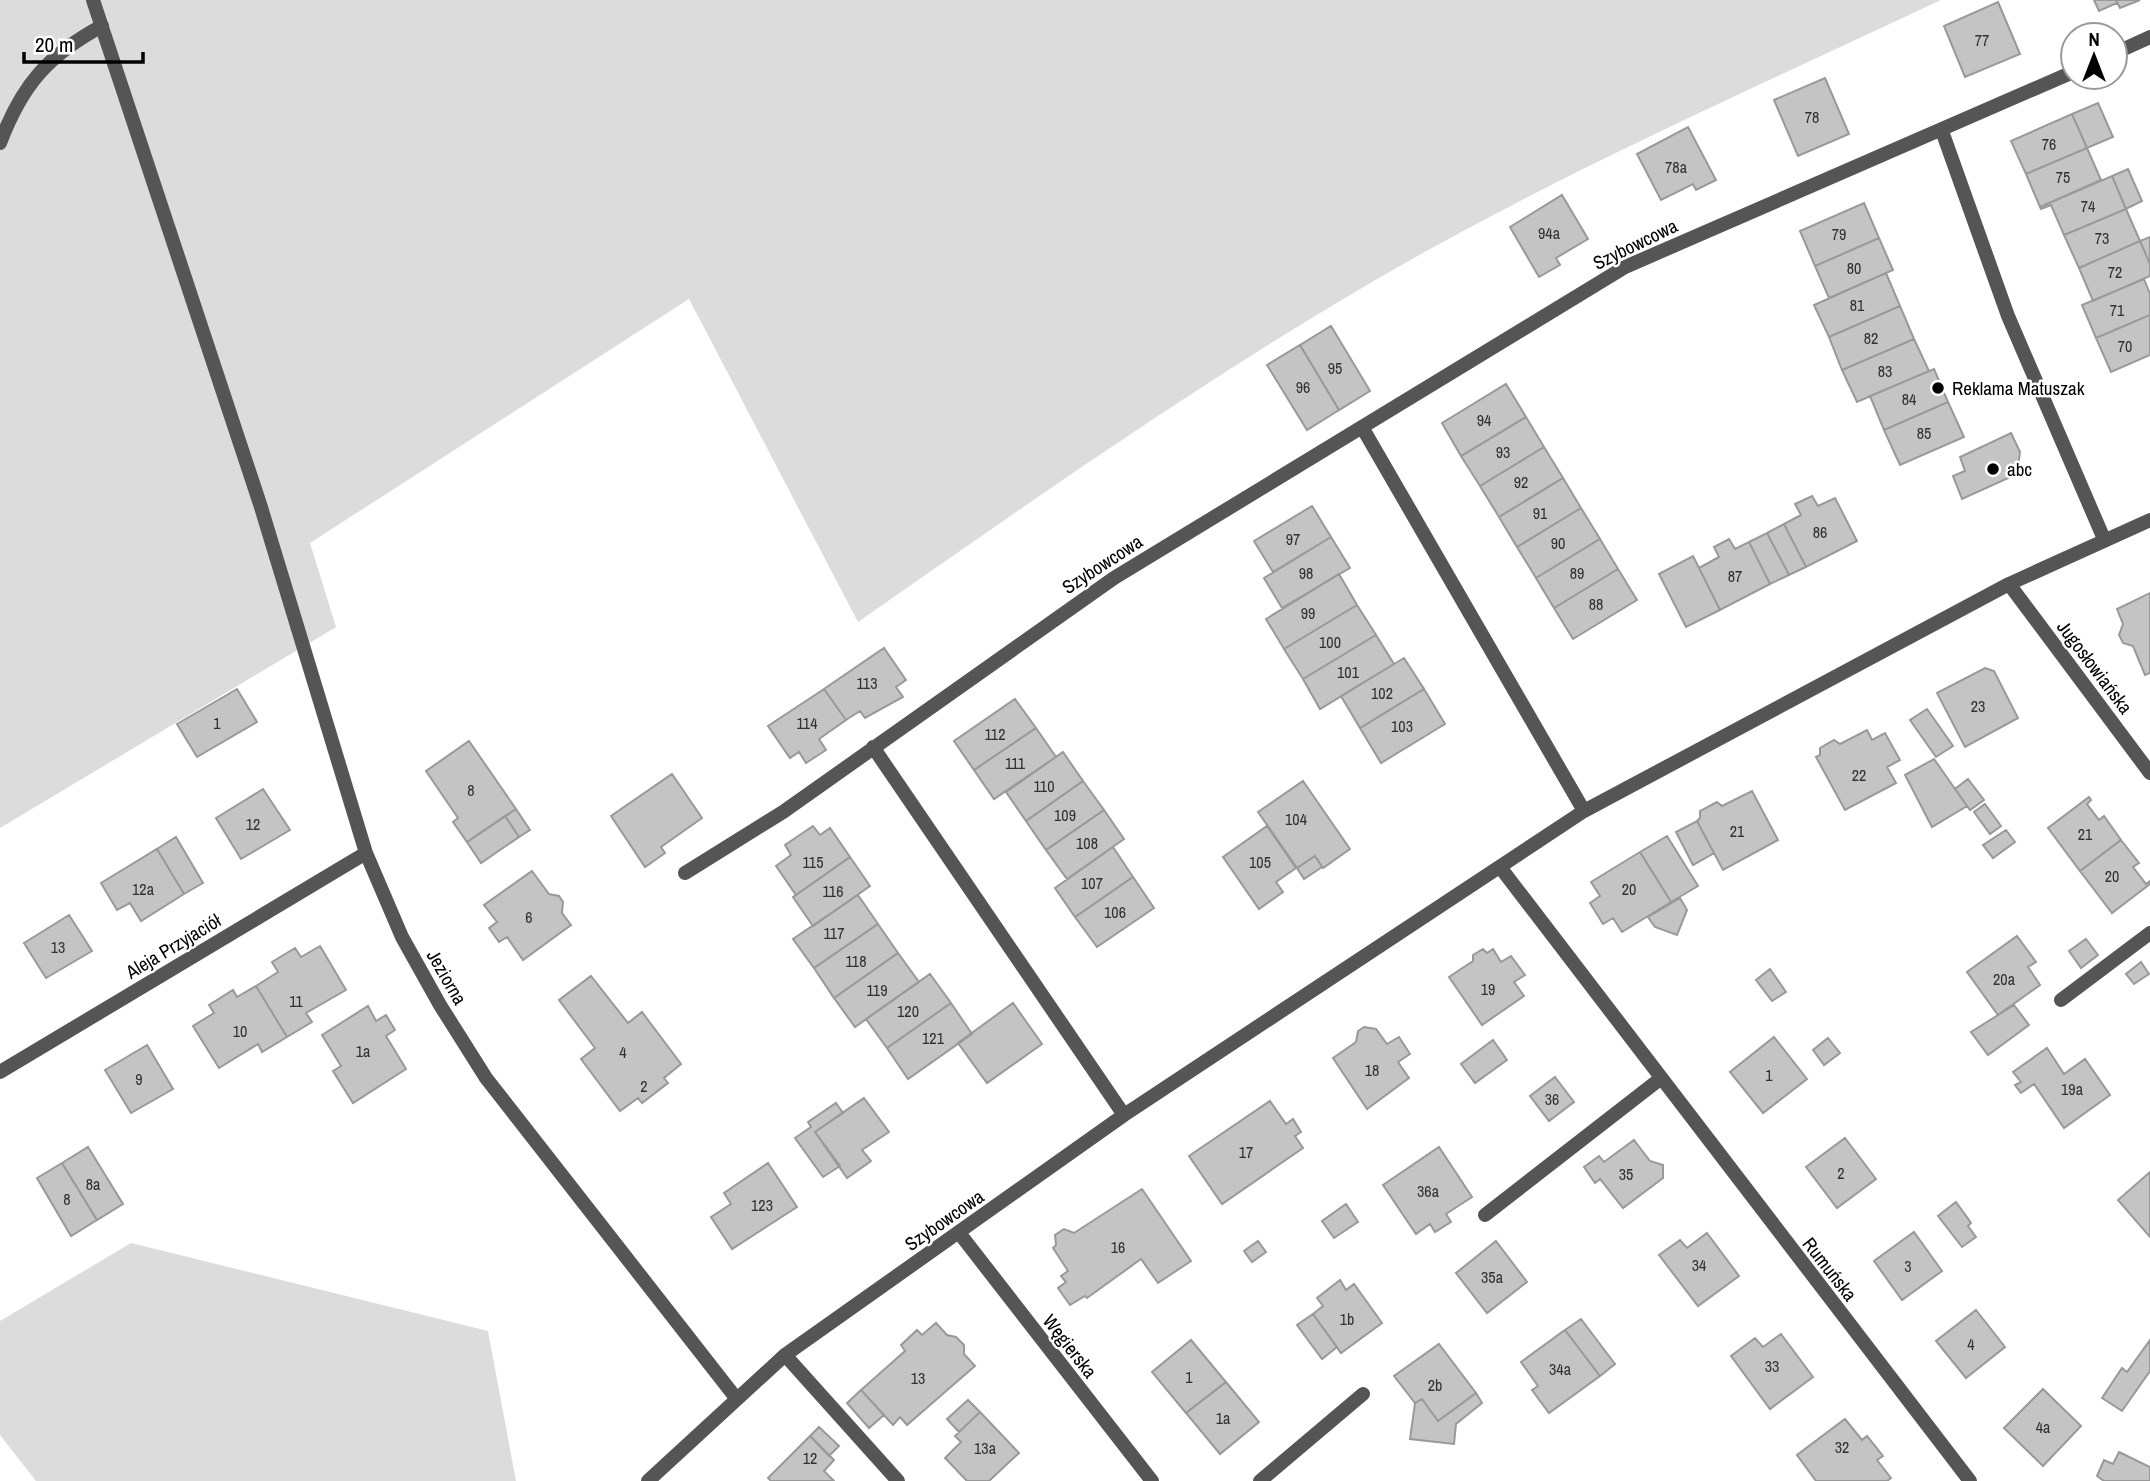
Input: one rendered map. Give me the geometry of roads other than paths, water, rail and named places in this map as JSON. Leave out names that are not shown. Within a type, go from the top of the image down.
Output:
[{"type":"street","name":"Jeziorna","points":[[93,0],[260,504],[366,853],[402,937],[440,1005],[486,1077],[736,1398]]},
{"type":"street","points":[[0,143],[11,114],[43,69],[67,45],[102,26]]},
{"type":"street","points":[[2129,47],[2150,37]]},
{"type":"street","name":"Szybowcowa","points":[[685,873],[783,812],[1114,578],[1625,267],[2059,78]]},
{"type":"street","points":[[1942,131],[2008,316],[2104,539]]},
{"type":"street","points":[[1362,427],[1584,811]]},
{"type":"street","name":"Szybowcowa","points":[[648,1481],[785,1355],[960,1234],[1124,1115],[1584,811],[2009,584],[2150,520]]},
{"type":"street","name":"Jugosłowiańska","points":[[2009,584],[2150,773]]},
{"type":"street","points":[[873,747],[1124,1115]]},
{"type":"street","name":"Aleja Przyjaciół","points":[[0,1072],[366,853]]},
{"type":"street","name":"Rumuńska","points":[[1500,867],[1660,1080],[1970,1481]]},
{"type":"street","points":[[2061,1000],[2150,933]]},
{"type":"street","points":[[1485,1215],[1660,1080]]},
{"type":"street","name":"Węgierska","points":[[960,1234],[1152,1481]]},
{"type":"street","points":[[785,1355],[898,1481]]},
{"type":"street","points":[[1260,1481],[1363,1394]]},
{"type":"place","name":"Reklama Matuszak","points":[[1938,388]]},
{"type":"place","name":"abc","points":[[1993,469]]}]
